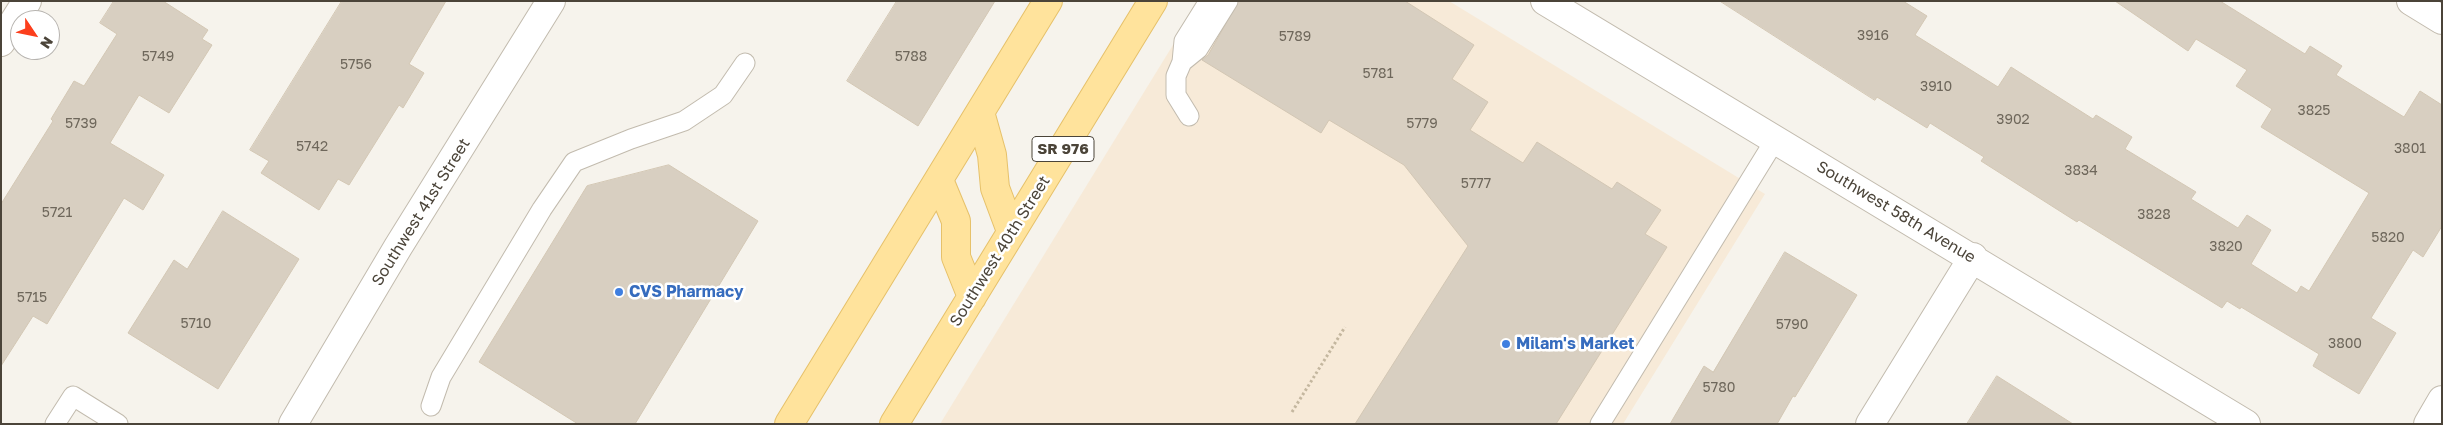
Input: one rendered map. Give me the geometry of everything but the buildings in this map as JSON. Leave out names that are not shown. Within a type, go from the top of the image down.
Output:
[{"type":"main road","points":[[789,424],[1048,1]]},
{"type":"main road","name":"Southwest 40th Street","points":[[894,424],[1153,1]]},
{"type":"main road","points":[[980,112],[992,155],[995,188],[1012,231]]},
{"type":"main road","points":[[939,180],[956,221],[956,257],[972,297]]},
{"type":"street","points":[[1,42],[27,1]]},
{"type":"street","name":"Southwest 41st Street","points":[[293,424],[398,247],[551,1]]},
{"type":"street","name":"Southwest 58th Avenue","points":[[1545,1],[1973,257],[2246,424]]},
{"type":"street","points":[[2411,1],[2442,20]]},
{"type":"street","points":[[1870,424],[1973,257]]},
{"type":"street","points":[[2428,424],[2442,400]]},
{"type":"lane","points":[[1189,116],[1176,95],[1176,76],[1182,62],[1184,41],[1209,1]]},
{"type":"lane","points":[[1182,62],[1198,49],[1228,1]]},
{"type":"lane","points":[[431,406],[442,377],[542,209],[574,162],[631,139],[684,121],[723,95],[745,63]]},
{"type":"lane","points":[[1600,424],[1775,140]]},
{"type":"lane","points":[[55,424],[74,396],[118,424]]},
{"type":"path","points":[[1292,412],[1345,327]]},
{"type":"shaded area","points":[[1200,1],[1449,1],[1765,194],[1623,424],[940,424]]},
{"type":"place","name":"CVS Pharmacy","points":[[619,292]]},
{"type":"place","name":"Milam's Market","points":[[1506,344]]}]
